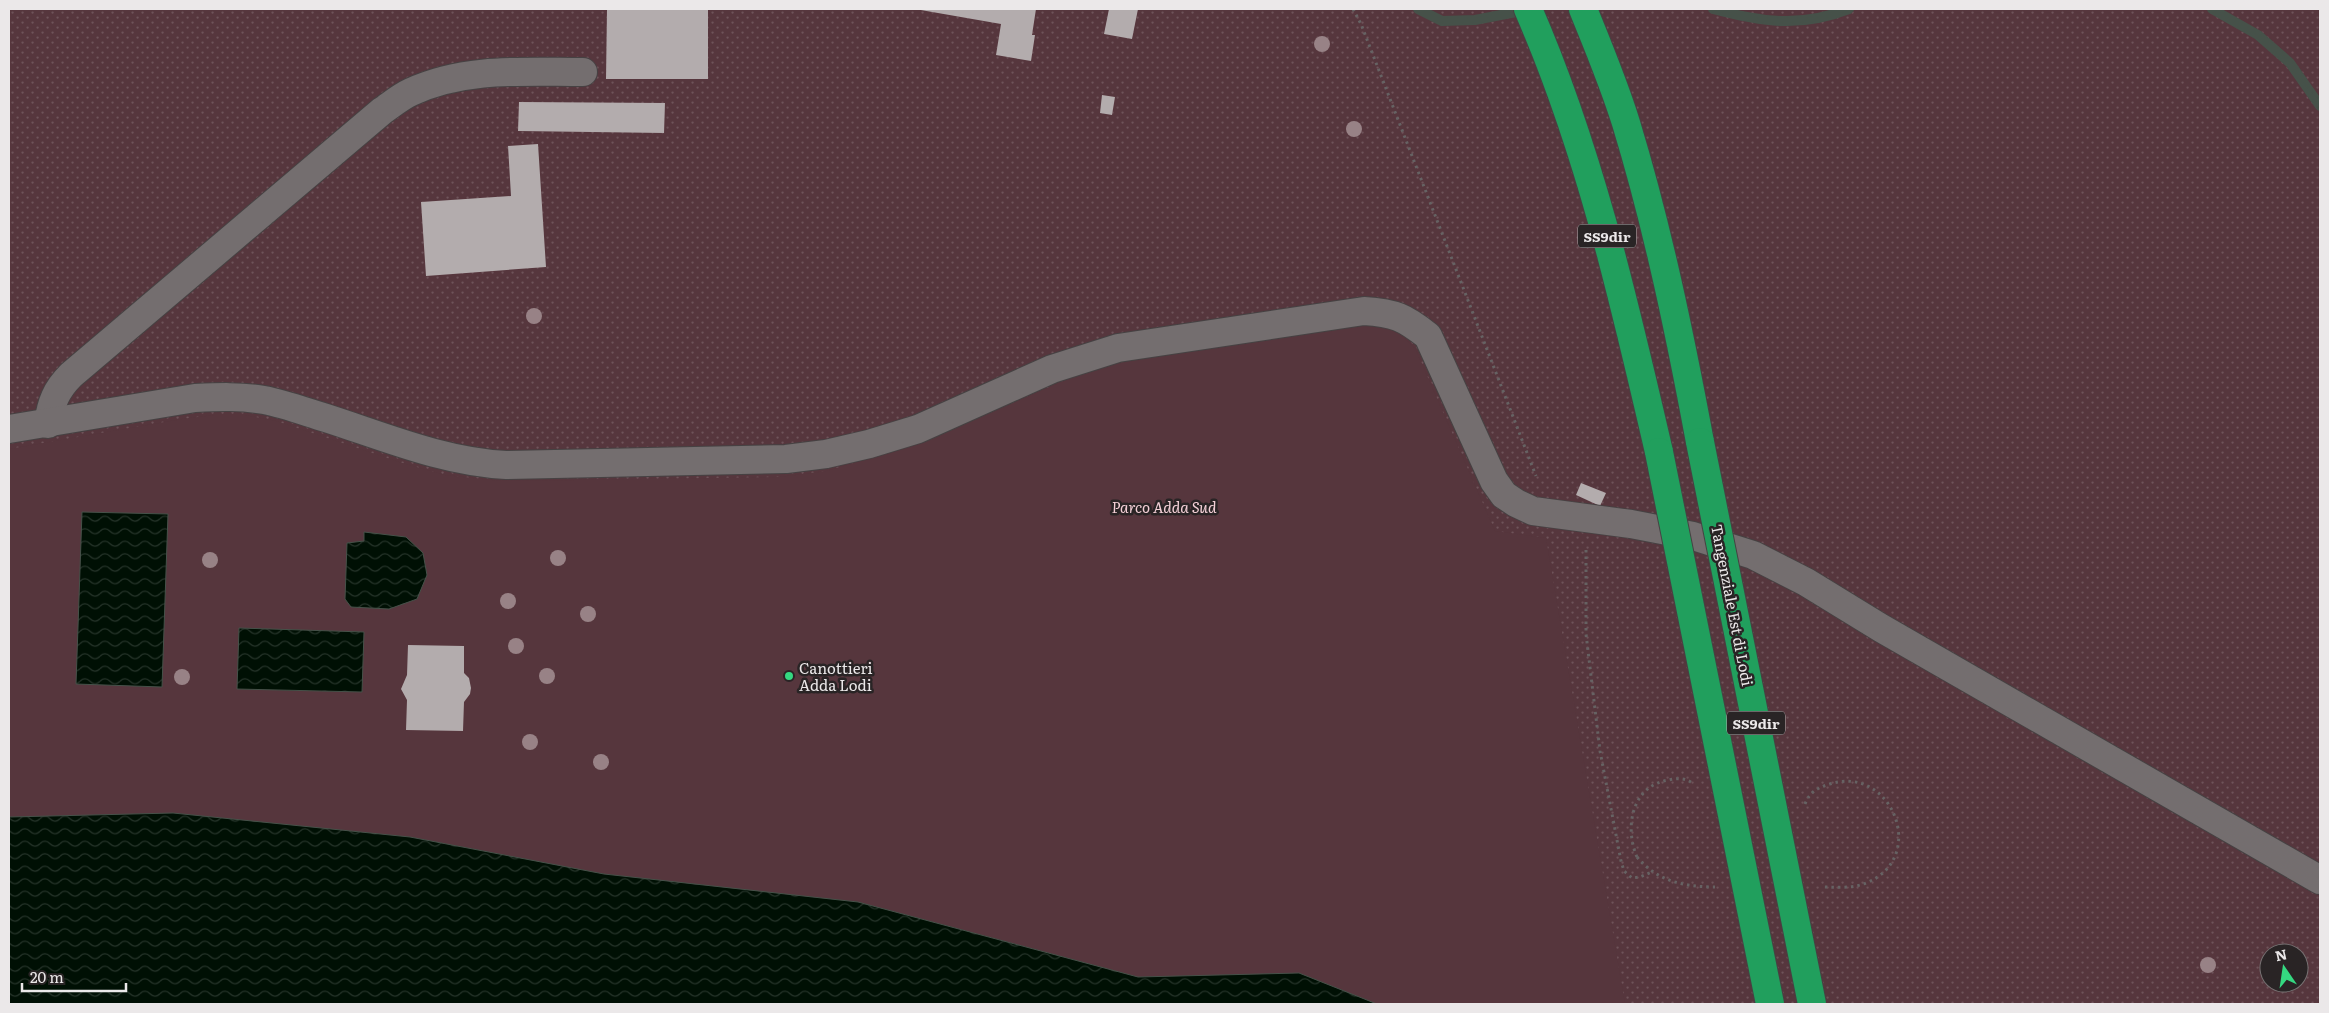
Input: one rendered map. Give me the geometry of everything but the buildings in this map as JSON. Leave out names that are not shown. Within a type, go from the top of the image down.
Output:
[{"type":"highway","name":"Tangenziale Est di Lodi","points":[[1584,12],[1626,122],[1672,293],[1812,1004]]},
{"type":"highway","name":"SS9dir","points":[[1531,17],[1580,146],[1608,238],[1659,452],[1770,1004]]},
{"type":"street","points":[[48,424],[52,402],[58,388],[71,375],[382,111],[409,93],[439,80],[486,72],[583,72]]},
{"type":"street","points":[[9,429],[195,398],[226,396],[264,400],[449,458],[478,464],[786,459],[826,454],[869,444],[918,428],[1052,369],[1118,348],[1364,311],[1390,313],[1410,322],[1428,336],[1494,481],[1504,495],[1516,504],[1533,511],[1631,524],[1693,536],[1753,555],[1806,582],[1889,633],[2320,880]]},
{"type":"path","points":[[1353,9],[1365,33],[1550,514]]},
{"type":"path","points":[[1586,519],[1586,634],[1600,750],[1624,872],[1632,878],[1640,878],[1653,872]]},
{"type":"path","points":[[1637,857],[1632,846],[1630,831],[1632,814],[1638,799],[1649,788],[1662,781],[1688,780],[1696,787]]},
{"type":"path","points":[[1804,808],[1806,801],[1815,789],[1832,783],[1852,782],[1868,786],[1886,800],[1895,813],[1899,828],[1896,853]]},
{"type":"path","points":[[1717,878],[1719,888]]},
{"type":"green space","name":"Parco Adda Sud","points":[[9,9],[2320,9],[2320,1004],[9,1004]]},
{"type":"green space","name":"Canottieri Adda Lodi","points":[[1365,324],[1392,327],[1415,348],[1495,531],[1546,538],[1625,1004],[1377,1004],[1299,973],[1138,977],[858,902],[604,874],[410,837],[173,813],[9,817],[9,449],[182,419],[214,415],[245,415],[276,421],[399,462],[445,475],[501,481],[780,477],[826,471],[916,445],[1084,372],[1123,362]]},
{"type":"water","points":[[82,512],[168,514],[162,687],[76,684]]},
{"type":"water","points":[[364,532],[406,537],[423,553],[427,575],[417,599],[389,609],[351,607],[345,599],[347,543],[364,541]]},
{"type":"water","points":[[239,628],[364,632],[362,692],[237,689]]},
{"type":"water","points":[[173,813],[410,837],[604,874],[858,902],[1138,977],[1299,973],[1377,1004],[9,1004],[9,817]]},
{"type":"waterway","points":[[1418,9],[1442,21],[1475,20],[1527,10]]},
{"type":"waterway","points":[[1713,9],[1748,17],[1781,21],[1814,19],[1849,9]]},
{"type":"waterway","points":[[2212,9],[2258,35],[2290,63],[2320,106]]},
{"type":"place","name":"Canottieri Adda Lodi","points":[[789,676]]}]
